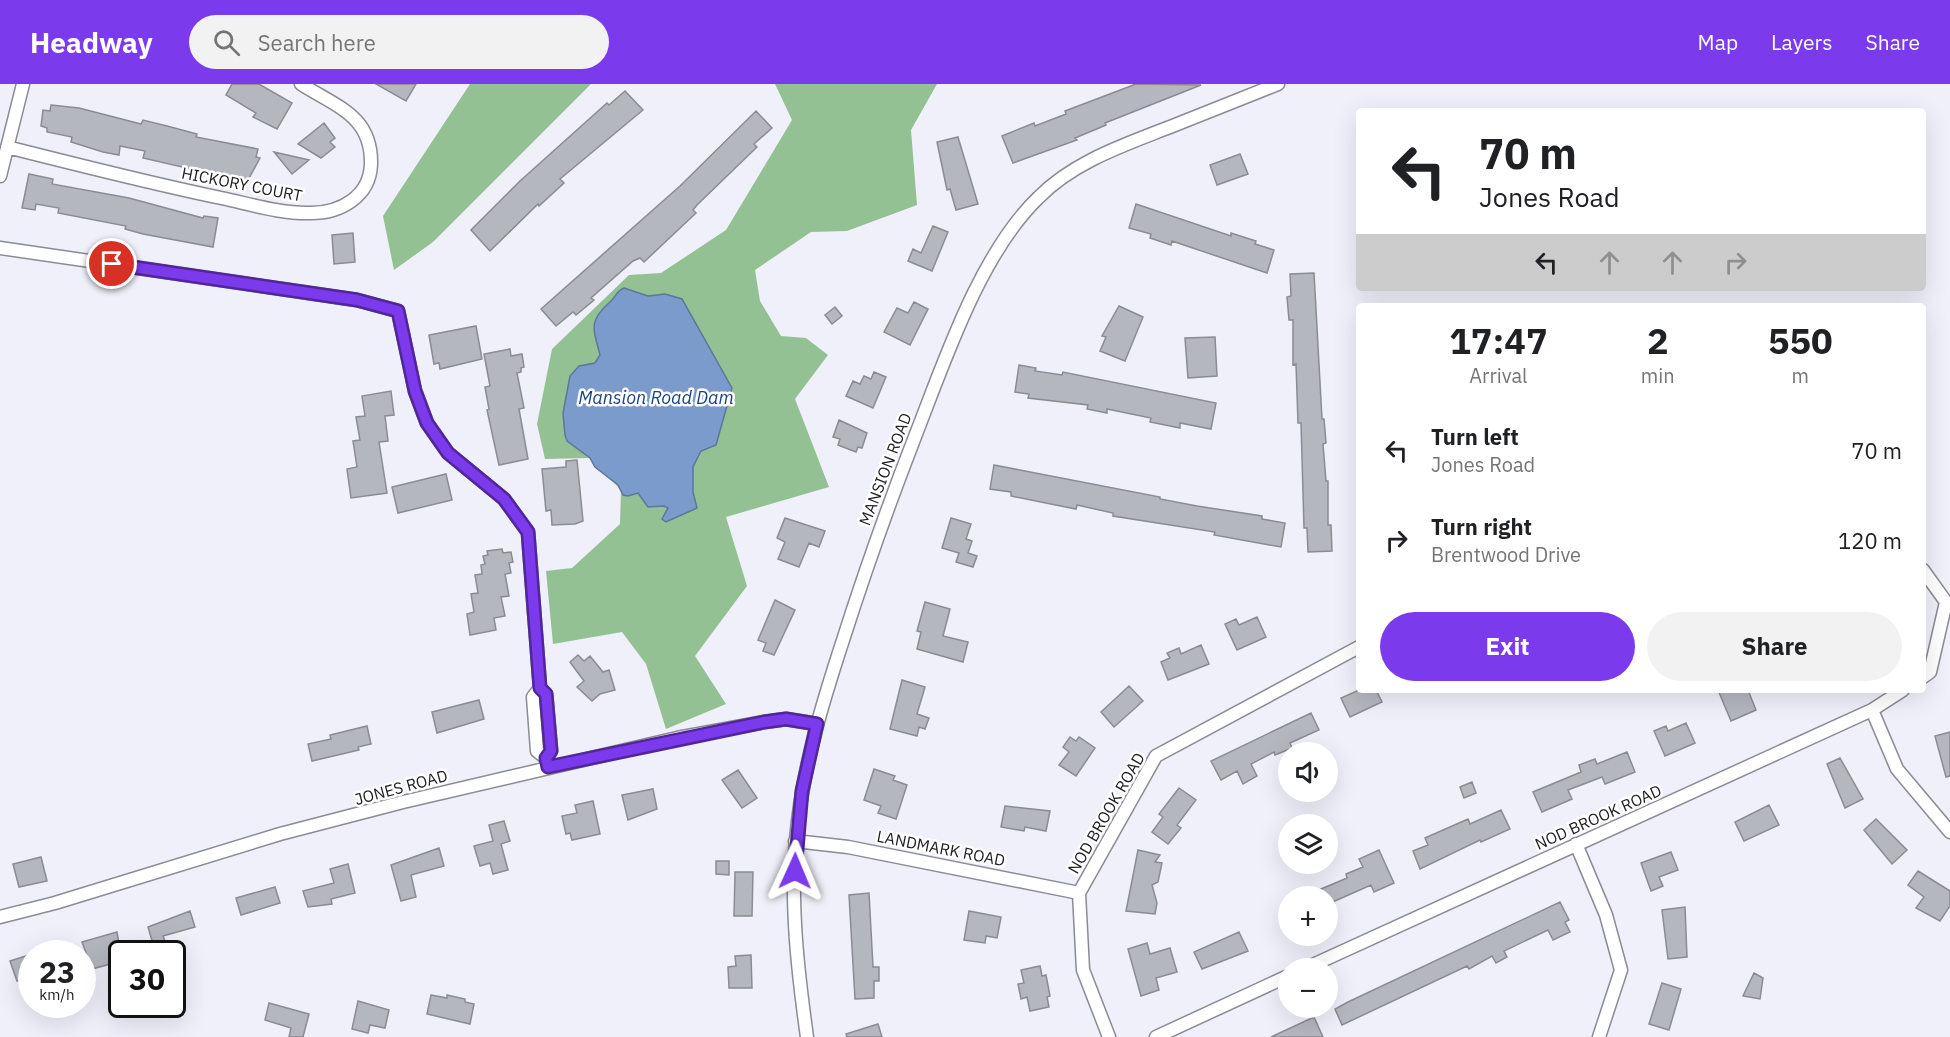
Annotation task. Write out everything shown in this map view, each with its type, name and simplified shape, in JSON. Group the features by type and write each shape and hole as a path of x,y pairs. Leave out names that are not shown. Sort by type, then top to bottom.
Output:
{"street":[{"path":"0,176 23,84"},
{"name":"HICKORY COURT","path":"7,147 158,184 271,208 309,213 344,207 357,197 366,184 371,168 371,143 363,125 301,84"},
{"name":"MANSION ROAD","path":"807,1037 799,963 795,841 807,760 881,527 928,404 975,294 1010,229 1040,196 1083,165 1144,137 1278,84"},
{"path":"0,248 357,300 398,311 415,391 427,423 448,453 504,499 528,532 540,688 533,697 537,751 547,763"},
{"path":"1926,574 1946,602 1930,672 1926,675"},
{"name":"NOD BROOK ROAD","path":"1109,1037 1083,970 1079,893 1156,756 1356,649"},
{"name":"NOD BROOK ROAD","path":"1328,958 1872,710 1898,693"},
{"path":"1872,710 1897,770 1950,832"},
{"name":"JONES ROAD","path":"0,917 55,903 280,834 547,763 764,722 786,719 817,724"},
{"name":"LANDMARK ROAD","path":"795,841 848,847 1079,893"},
{"path":"1576,844 1606,915 1621,970 1599,1037"},
{"path":"1156,1037 1278,981"}],"green space":[{"path":"470,84 591,84 433,242 394,270 383,216"},
{"path":"775,84 937,84 911,130 917,205 847,231 811,232 755,270 760,301 781,336 806,338 828,355 795,399 829,487 726,517 747,586 695,656 726,704 666,729 646,664 622,632 553,644 546,571 572,568 620,524 621,490 590,458 545,459 537,424 552,349 629,275 661,273 726,230 792,120"}],"water":[{"name":"Mansion Road Dam","path":"624,288 648,296 665,294 682,299 732,388 716,445 701,451 693,467 693,492 697,508 666,522 662,519 668,508 648,507 638,493 623,495 618,485 595,467 590,458 567,441 565,435 563,413 570,376 579,366 595,363 600,355 594,325 599,314"}],"building":[{"path":"232,84 259,84 292,103 277,129 253,117 256,113 226,95"},
{"path":"376,84 416,84 406,101"},
{"path":"1136,84 1201,85 1105,123 1106,125 1075,138 1077,140 1013,163 1002,136 1034,123 1035,126 1066,114 1065,111"},
{"path":"625,91 643,110 560,179 564,183 539,206 538,204 490,251 471,230 520,181 607,103 609,105"},
{"path":"51,105 79,108 141,124 143,120 197,134 196,137 258,149 256,157 260,158 247,182 143,158 145,151 120,146 119,155 103,152 71,142 72,137 47,132 47,128 41,126 43,110 50,111"},
{"path":"756,111 772,128 754,144 757,147 697,205 693,210 696,213 644,262 640,258 633,261 591,298 594,300 576,315 573,312 556,326 541,309 680,186"},
{"path":"324,123 335,138 330,142 335,147 321,158 298,144"},
{"path":"958,137 978,204 956,210 950,189 947,190 937,142"},
{"path":"274,152 309,160 292,174"},
{"path":"1240,154 1248,174 1217,185 1210,165"},
{"path":"29,174 53,179 52,184 129,198 203,218 204,216 218,218 213,247 143,234 125,229 126,226 58,213 59,208 36,204 35,210 22,208"},
{"path":"1136,204 1231,236 1231,233 1256,241 1255,244 1274,250 1267,273 1172,241 1171,245 1150,238 1151,234 1129,228"},
{"path":"933,226 948,232 932,271 908,261 913,249 921,253"},
{"path":"353,233 355,262 334,264 332,235"},
{"path":"1314,273 1322,419 1324,419 1326,443 1323,444 1326,481 1328,481 1328,525 1331,525 1332,551 1308,552 1307,528 1304,528 1301,423 1298,423 1296,364 1293,365 1293,320 1289,320 1287,297 1291,296 1290,274"},
{"path":"914,302 928,309 910,345 884,332 897,308 908,313"},
{"path":"1119,306 1143,317 1125,361 1100,351 1106,337 1102,336"},
{"path":"835,307 842,316 832,324 825,315"},
{"path":"476,326 482,359 440,369 439,363 434,364 429,335"},
{"path":"1215,337 1217,376 1188,378 1185,338"},
{"path":"510,349 511,356 522,354 524,367 521,368 521,372 517,373 524,408 519,409 528,459 499,465 487,410 489,409 485,387 490,386 484,354"},
{"path":"1019,365 1036,368 1035,371 1062,375 1063,372 1216,403 1211,429 1180,423 1180,428 1150,422 1151,418 1107,409 1107,413 1087,409 1088,405 1028,398 1029,394 1015,392"},
{"path":"874,372 886,377 873,408 846,396 853,381 860,384 864,376 871,379"},
{"path":"391,391 394,415 385,416 388,441 379,442 387,493 351,498 347,469 357,467 353,441 360,440 356,417 365,416 362,396"},
{"path":"839,420 867,433 862,448 858,447 856,452 838,445 840,439 833,437"},
{"path":"577,460 583,521 575,524 552,525 551,510 546,511 542,469 566,467 566,461"},
{"path":"994,465 1160,497 1160,499 1262,516 1262,519 1285,523 1281,547 1214,535 1215,532 1113,516 1113,513 1077,505 1076,509 1011,496 1011,492 990,489"},
{"path":"446,474 452,500 398,513 392,487"},
{"path":"785,518 825,531 819,547 809,543 799,567 778,559 785,542 777,538"},
{"path":"951,518 971,524 966,539 972,541 968,553 977,556 973,567 956,562 959,553 942,548"},
{"path":"502,549 503,553 511,552 513,562 509,563 511,573 505,574 509,596 501,597 505,616 494,618 496,630 470,635 467,614 474,612 471,594 478,593 475,575 482,574 481,565 485,564 483,556 488,555 487,551"},
{"path":"775,600 795,610 774,655 763,651 766,643 758,640"},
{"path":"925,602 950,609 943,636 968,642 963,662 917,649 921,632 917,631"},
{"path":"1257,617 1266,637 1237,650 1225,624 1236,619 1239,625"},
{"path":"1201,645 1209,664 1168,680 1161,662 1170,658 1167,653 1179,648 1181,654"},
{"path":"578,655 584,661 590,656 603,672 609,670 615,690 600,694 592,701 577,687 584,681 570,662"},
{"path":"902,680 925,687 917,714 929,718 925,729 919,727 917,736 890,729"},
{"path":"1129,686 1143,701 1114,727 1101,712"},
{"path":"1356,691 1378,693 1382,702 1350,717 1341,698"},
{"path":"1719,693 1749,693 1756,710 1731,721"},
{"path":"479,700 484,719 437,733 432,712"},
{"path":"1311,713 1319,730 1292,742 1278,742 1278,754 1275,755 1274,752 1251,764 1257,776 1243,784 1237,771 1221,780 1211,761"},
{"path":"1686,723 1695,743 1665,756 1654,731 1666,726 1668,731"},
{"path":"367,726 371,744 358,747 359,750 312,761 308,744 331,739 330,735"},
{"path":"1950,732 1950,776 1946,777 1935,736"},
{"path":"1070,737 1076,741 1079,737 1095,748 1076,776 1059,765 1069,752 1063,747"},
{"path":"1627,752 1635,772 1605,784 1602,777 1568,790 1572,799 1542,812 1533,792 1581,772 1579,765 1595,759 1597,764"},
{"path":"1840,758 1863,799 1845,808 1827,764"},
{"path":"874,769 895,776 893,780 907,785 896,819 878,813 881,806 864,800"},
{"path":"738,770 757,798 742,808 722,780"},
{"path":"1472,782 1476,793 1464,798 1460,787"},
{"path":"1179,788 1196,800 1177,825 1181,828 1168,844 1152,832 1163,817 1159,814"},
{"path":"653,789 657,809 628,820 622,795"},
{"path":"593,801 600,834 572,840 570,833 566,834 562,816 577,813 575,805"},
{"path":"1769,805 1779,825 1744,841 1735,822"},
{"path":"1005,806 1050,811 1046,831 1025,827 1024,831 1001,827"},
{"path":"1501,810 1510,829 1481,842 1480,840 1420,869 1413,851 1428,845 1425,838 1468,819 1470,824"},
{"path":"1876,819 1907,850 1892,864 1864,830"},
{"path":"504,821 510,841 501,844 508,870 493,874 490,863 480,866 474,846 493,841 489,825"},
{"path":"439,848 444,866 411,875 416,897 401,901 391,865"},
{"path":"1138,850 1160,855 1155,862 1162,863 1158,882 1152,885 1157,903 1155,914 1126,911"},
{"path":"1379,850 1394,883 1374,892 1371,885 1338,900 1338,886 1328,886 1347,878 1346,874 1363,867 1359,859"},
{"path":"1671,852 1678,870 1659,877 1663,886 1651,891 1641,863"},
{"path":"41,857 47,881 19,887 13,864"},
{"path":"716,861 729,861 729,875 716,874"},
{"path":"348,864 355,893 331,899 332,904 308,907 303,891 334,883 330,869"},
{"path":"1918,871 1950,891 1950,906 1940,921 1916,908 1924,897 1908,885"},
{"path":"735,872 753,872 752,916 734,916"},
{"path":"275,887 280,903 241,915 236,898"},
{"path":"869,893 873,967 879,967 879,981 874,981 874,998 855,999 849,895"},
{"path":"1560,902 1569,920 1565,922 1570,932 1553,940 1548,930 1504,951 1507,957 1496,963 1492,956 1469,969 1467,966 1342,1025 1338,1016 1338,1007"},
{"path":"1685,907 1687,957 1668,959 1662,910"},
{"path":"190,911 195,927 163,936 165,940 152,940 148,927"},
{"path":"969,911 1001,917 997,938 986,936 985,943 964,940"},
{"path":"117,932 118,940 108,940 108,965 96,968 96,940 89,940"},
{"path":"1239,932 1248,951 1202,969 1194,952"},
{"path":"1147,943 1150,954 1170,948 1177,972 1156,978 1159,990 1141,996 1128,949"},
{"path":"751,955 752,988 729,988 728,967 736,966 735,956"},
{"path":"18,958 18,981 17,981 10,961"},
{"path":"1040,966 1042,976 1046,975 1050,996 1047,997 1049,1007 1030,1011 1027,997 1021,999 1018,984 1024,983 1021,970"},
{"path":"1754,973 1763,978 1760,999 1743,996"},
{"path":"1662,983 1681,989 1669,1030 1649,1024"},
{"path":"431,995 447,998 447,995 465,999 465,1002 474,1004 470,1024 427,1014"},
{"path":"358,1001 389,1010 385,1028 370,1025 368,1033 352,1029"},
{"path":"269,1003 309,1014 303,1037 289,1037 291,1028 265,1020"},
{"path":"1314,1018 1323,1037 1271,1037"},
{"path":"878,1024 882,1037 847,1037 846,1034"}],"route":[{"path":"112,264 357,300 398,311 415,391 427,423 448,453 504,499 528,532 540,688 546,694 551,751 546,758 548,767 735,726 786,719 817,724 807,760 802,791 795,841 795,871"}]}
